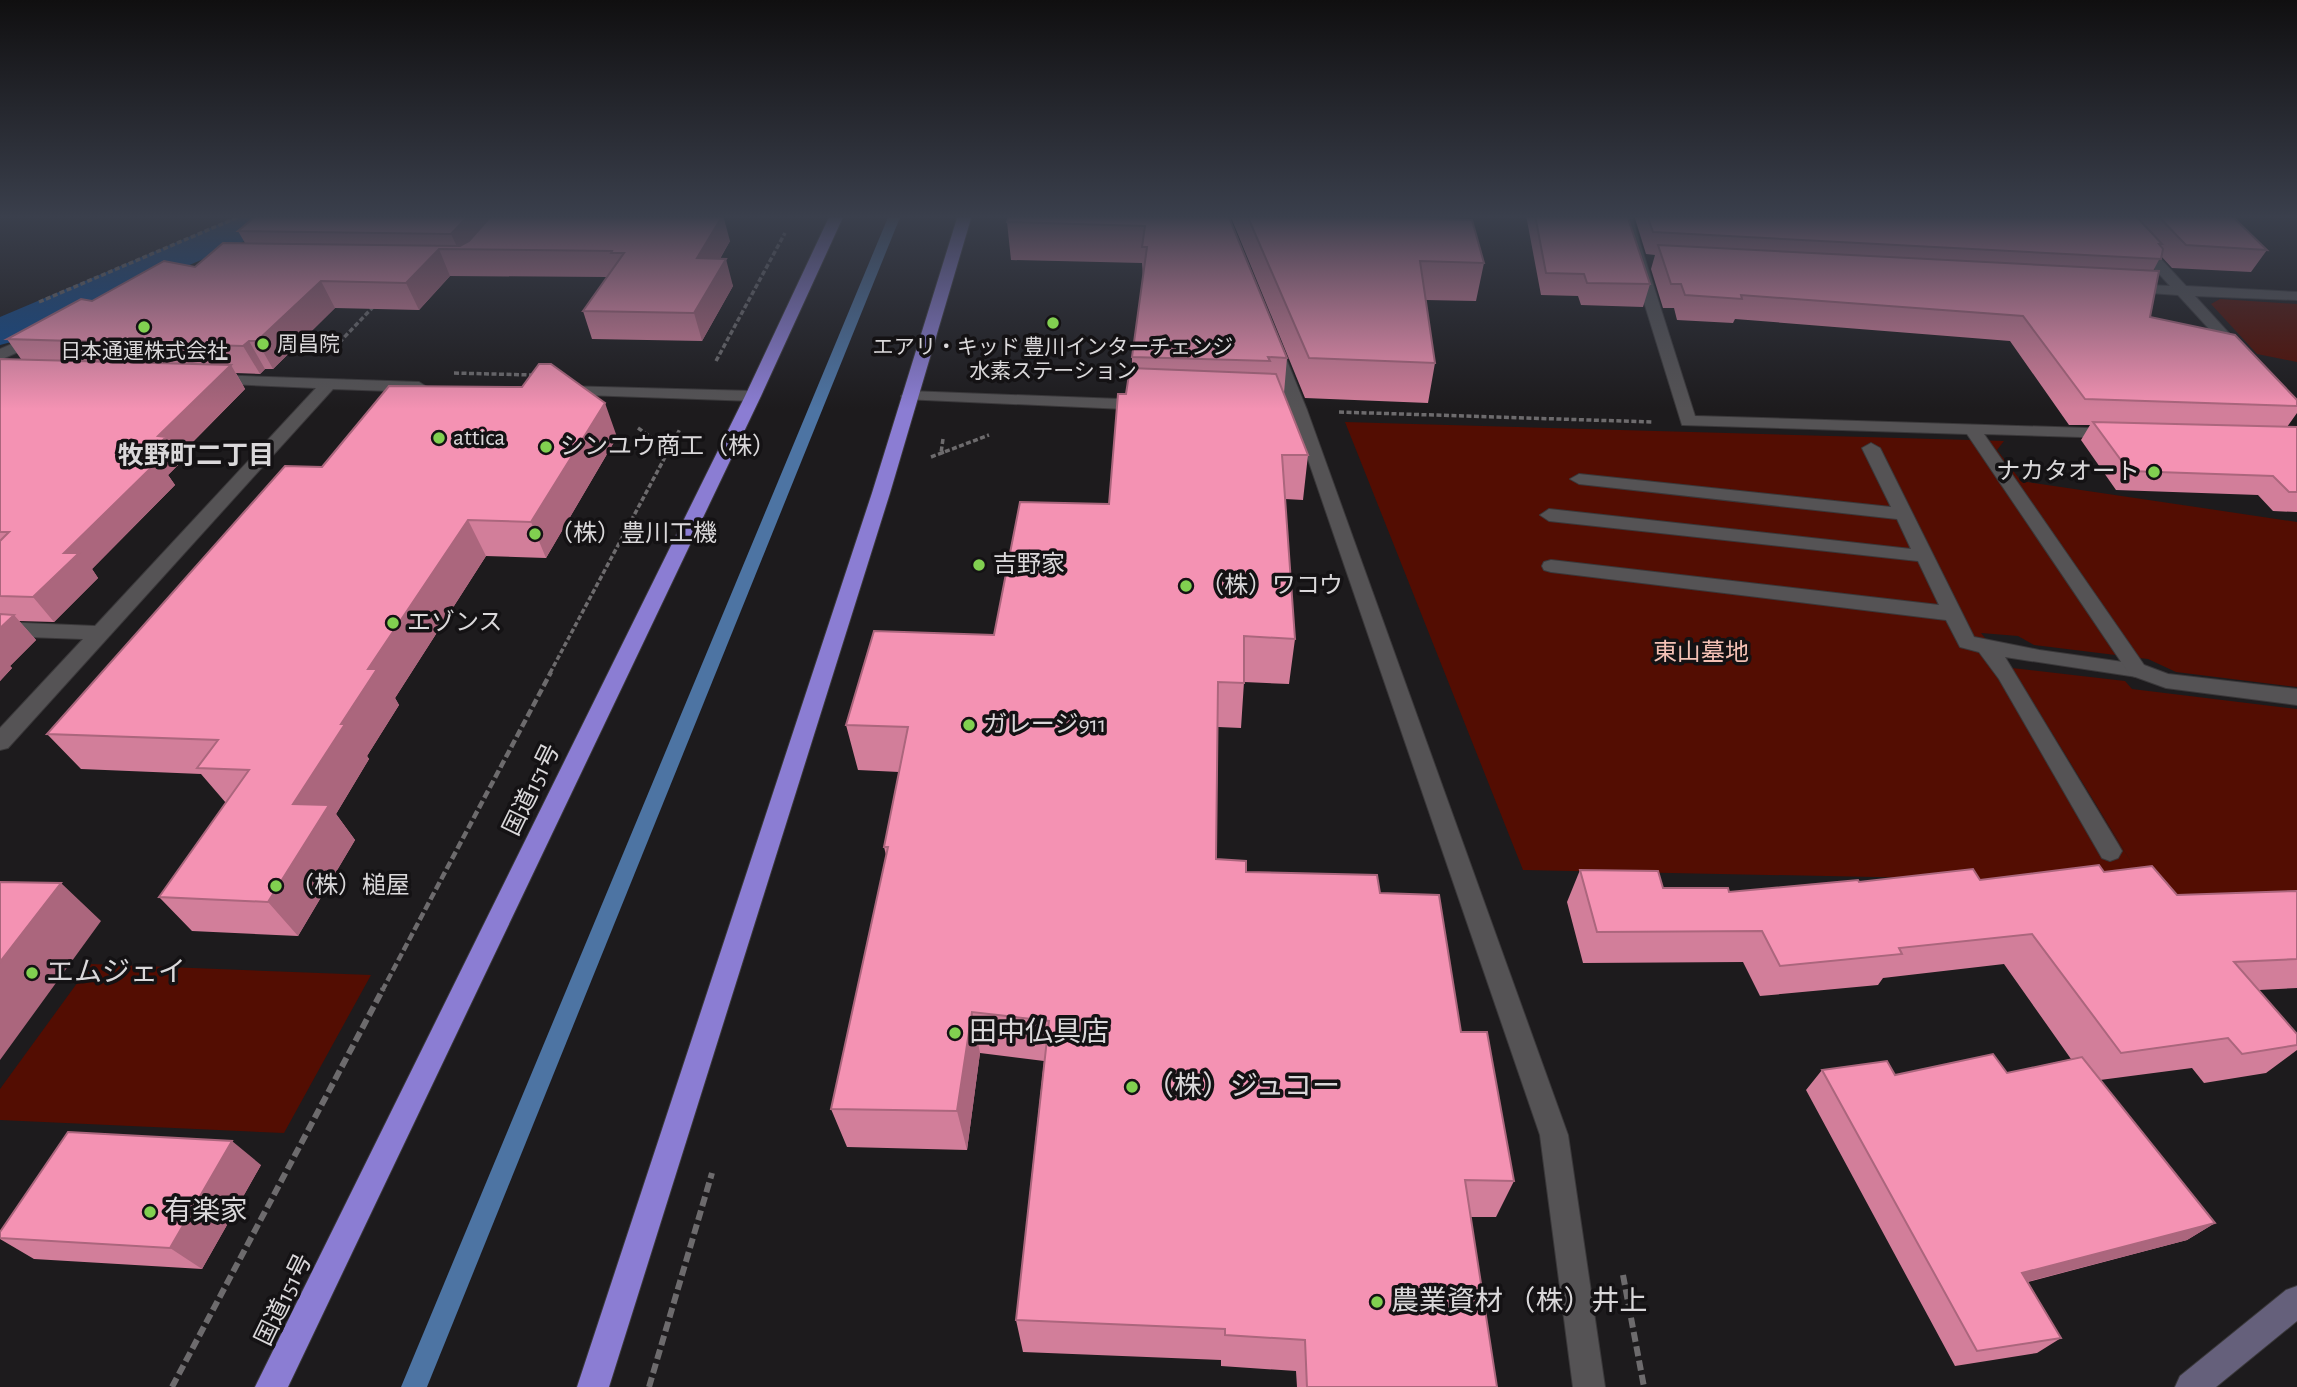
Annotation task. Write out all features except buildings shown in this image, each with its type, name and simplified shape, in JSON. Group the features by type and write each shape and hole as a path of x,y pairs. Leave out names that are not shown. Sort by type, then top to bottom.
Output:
{"highway":[{"name":"国道151号","path":"271,1387 808,280"},
{"path":"593,1387 864,546 945,280"}],"street":[{"path":"1651,280 1688,421 2124,433"},
{"path":"2171,280 2250,366"},
{"path":"2112,287 2297,296"},
{"path":"1266,329 1292,410 1554,1135 1589,1387"},
{"path":"0,355 51,332"},
{"path":"191,380 435,387"},
{"path":"541,383 691,395 753,396"},
{"path":"0,742 329,384"},
{"path":"909,396 1165,406"},
{"path":"1971,428 2137,670"},
{"path":"1871,448 1967,642 2039,657 2137,670 2166,681 2297,698"},
{"path":"1579,479 1904,514"},
{"path":"1549,515 1924,556"},
{"path":"1551,566 1955,614"},
{"path":"0,629 100,633"},
{"path":"1986,646 2007,674 2110,851"},
{"path":"2208,1382 2297,1301"}],"path":[{"path":"38,302 90,280"},
{"path":"172,1387 687,416 683,409 701,375 712,368 759,280"},
{"path":"300,383 379,301"},
{"path":"446,373 541,383"},
{"path":"1330,411 1665,423 1688,421"},
{"path":"921,461 991,434"},
{"path":"942,453 943,439"}],"green space":[{"path":"2220,299 2297,304 2297,362 2257,354 2211,304"},
{"name":"東山墓地","path":"1345,422 2004,441 1997,450 2021,481 2297,522 2297,687 2176,672 2148,659 2034,645 2018,636 1981,633 2010,669 2135,868 2012,668 2125,681 2132,689 2297,709 2297,913 2152,921 2121,882 1523,870"},
{"path":"91,964 371,975 284,1133 0,1120 0,1089"}],"waterway":[{"path":"0,332 122,280"},
{"path":"414,1387 868,280"}],"place":[{"name":"エアリ・キッド 豊川インターチェンジ 水素ステーション","path":"1053,323"},
{"name":"日本通運株式会社","path":"144,327"},
{"name":"周昌院","path":"263,344"},
{"name":"attica","path":"439,438"},
{"name":"シンユウ商工（株）","path":"546,447"},
{"name":"ナカタオート","path":"2154,472"},
{"name":"（株）豊川工機","path":"535,534"},
{"name":"吉野家","path":"979,565"},
{"name":"（株）ワコウ","path":"1186,586"},
{"name":"エゾンス","path":"393,623"},
{"name":"ガレージ911","path":"969,725"},
{"name":"（株）槌屋","path":"276,886"},
{"name":"エムジェイ","path":"32,973"},
{"name":"田中仏具店","path":"955,1033"},
{"name":"（株）ジュコー","path":"1132,1087"},
{"name":"有楽家","path":"150,1212"},
{"name":"農業資材 （株）井上","path":"1377,1302"}],"district":[{"name":"牧野町二丁目","path":"196,456"}]}
